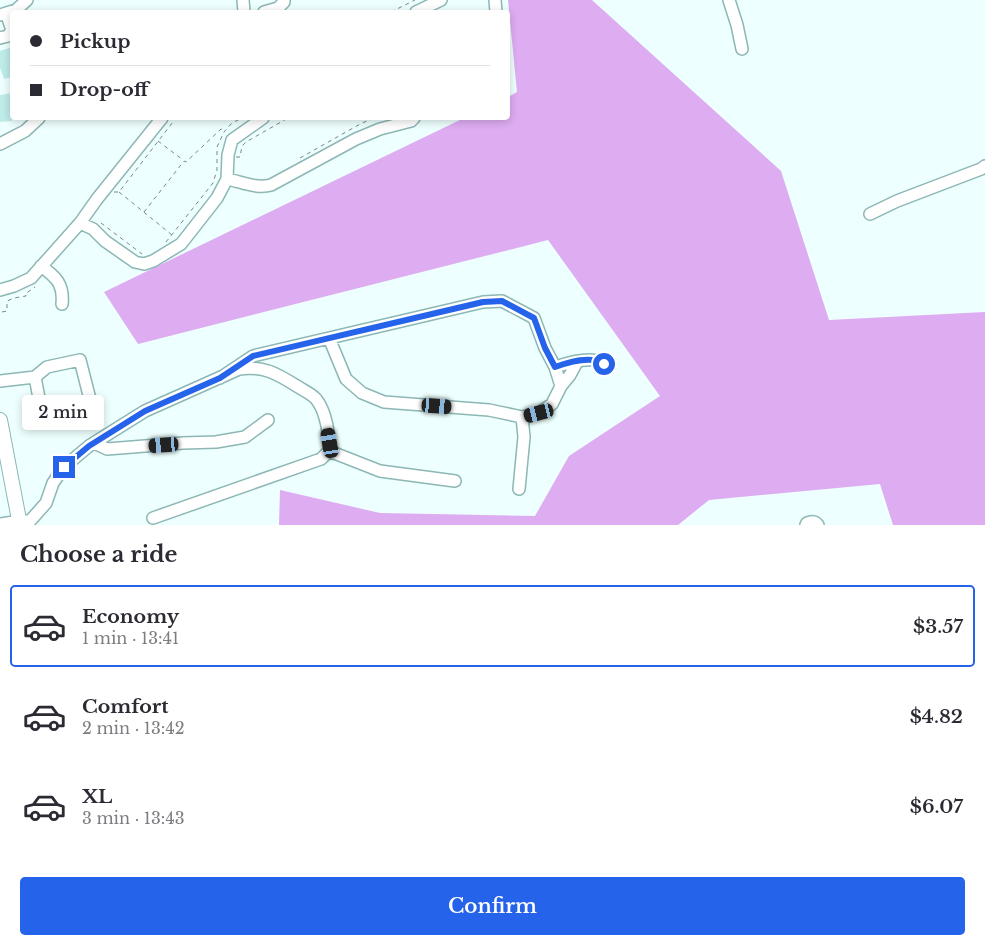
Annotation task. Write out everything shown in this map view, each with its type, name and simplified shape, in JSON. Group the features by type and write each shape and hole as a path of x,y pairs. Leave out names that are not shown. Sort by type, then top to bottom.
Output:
{"main road":[{"path":"0,420 4,458 20,523"}],"street":[{"path":"16,10 27,0"},
{"path":"420,10 441,0"},
{"path":"729,0 742,49"},
{"path":"271,10 289,1"},
{"path":"3,14 10,27"},
{"path":"0,144 24,131 37,120"},
{"path":"0,290 31,278 80,223 160,120"},
{"path":"80,223 93,229 104,240 135,262 144,264 154,261 180,244 218,198 227,179 228,155 232,140 258,120"},
{"path":"227,179 258,187 271,185 356,139 380,129 411,120"},
{"path":"870,214 897,201 985,166"},
{"path":"41,266 55,277 61,287 63,294 62,304"},
{"path":"220,378 253,356 483,302 502,301 534,318 561,386"},
{"path":"329,338 346,379 362,393 384,402 489,410 522,417 539,413 552,404 577,362"},
{"path":"0,380 36,377 47,367 80,360 92,407 43,419 36,377"},
{"path":"555,367 593,360 599,360 606,367"},
{"path":"0,524 30,522 46,503 53,484 64,467 94,443 145,411 239,370 249,368 275,372 316,398 324,415 330,443 329,451 321,459 153,518"},
{"path":"519,489 524,437 522,417"},
{"path":"94,443 107,450 216,442 245,437 268,420"},
{"path":"329,451 380,471 455,481"},
{"path":"806,525 811,521 816,522 818,525"}],"path":[{"path":"395,10 415,0"},
{"path":"119,192 174,120"},
{"path":"166,242 213,183 217,170 217,148 232,123 238,120"},
{"path":"234,158 240,157 242,146 246,142 284,120"},
{"path":"295,160 368,120"},
{"path":"144,212 184,161 186,162 221,129 227,130"},
{"path":"158,140 184,161"},
{"path":"112,192 119,192 172,235"},
{"path":"100,222 147,258"},
{"path":"2,312 7,311 7,301 26,296 25,294 40,283"}],"shaded area":[{"path":"508,0 592,0 781,171 829,320 985,312 985,525 893,525 880,484 709,500 678,525 279,525 280,490 380,513 535,516 569,456 660,396 548,240 138,344 104,292 460,120 510,120 510,96 517,92"}],"building":[{"path":"10,48 10,78 4,79 0,68 0,51"},
{"path":"10,93 10,120 12,121 0,122 0,95"}],"route":[{"path":"64,467 89,446 145,411 220,378 253,356 483,302 502,301 534,318 545,348 555,367 584,360 599,360 604,364"}]}
